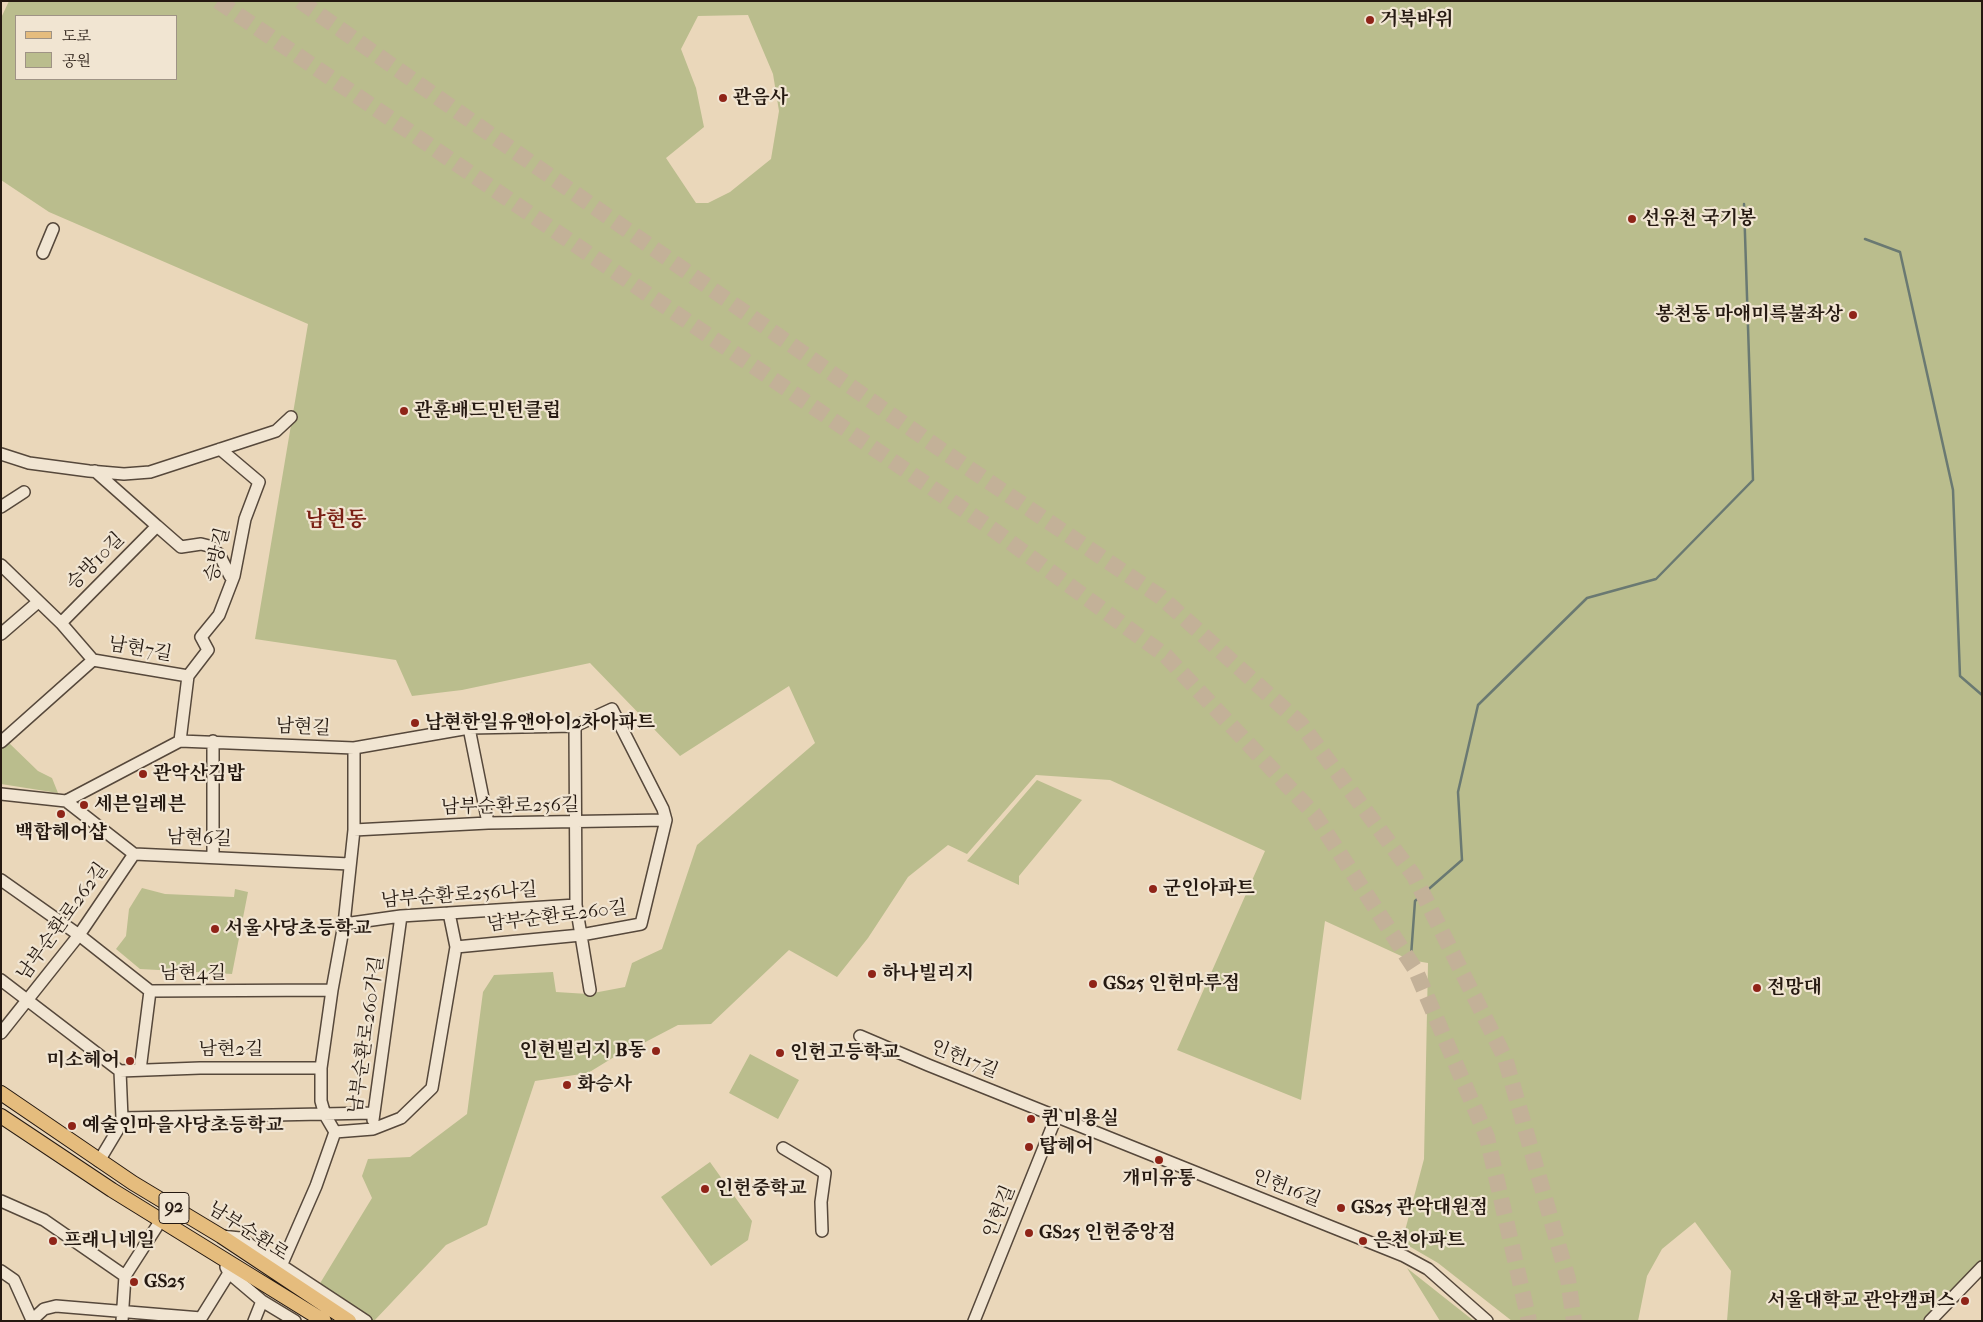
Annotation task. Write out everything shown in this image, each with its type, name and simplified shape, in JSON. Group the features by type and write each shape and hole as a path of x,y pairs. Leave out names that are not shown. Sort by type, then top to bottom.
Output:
{"main road":[{"name":"남부순환로","path":"1,1093 133,1183 221,1236 348,1321"},
{"name":"남부순환로","path":"1,1116 120,1195 324,1321"},
{"path":"76,1167 92,1169 97,1159"},
{"path":"120,1195 116,1188 117,1185 133,1183"}],"street":[{"path":"43,253 53,229"},
{"path":"1,454 29,463 95,472 124,474 150,472 276,431 291,417"},
{"name":"승방길","path":"188,676 208,650 201,637 219,615 231,584 245,519 259,482 220,449"},
{"path":"95,472 181,547 205,544 212,548 221,557 230,576"},
{"path":"1,507 24,492"},
{"name":"승방10길","path":"61,623 157,526"},
{"name":"남현7길","path":"1,565 61,623 93,660 188,676 180,741"},
{"path":"1,634 38,602"},
{"path":"1,742 93,660"},
{"name":"남현길","path":"66,801 180,741 354,748 469,728 575,726 612,709 663,809 666,820"},
{"path":"575,726 574,822 576,905 590,990"},
{"path":"469,728 488,823"},
{"path":"213,741 213,857"},
{"path":"335,1132 325,1116 321,1102 321,1068 344,924 354,830 354,748"},
{"path":"1,794 66,801 134,854"},
{"name":"남부순환로256길","path":"354,830 488,823 666,820"},
{"name":"남부순환로260길","path":"456,947 581,935 641,924 666,820"},
{"name":"남현6길","path":"134,854 350,864"},
{"name":"남부순환로262길","path":"1,1033 79,935 134,854"},
{"name":"남현4길","path":"1,880 79,935 150,991 332,990"},
{"name":"남부순환로256나길","path":"344,924 401,916 576,905"},
{"path":"335,1132 373,1129 401,1118 432,1088 456,947 449,913"},
{"name":"남부순환로260가길","path":"373,1129 373,1113 401,916"},
{"path":"1,980 120,1072 122,1118 117,1131 97,1159"},
{"path":"140,1070 150,991"},
{"name":"인헌17길","path":"860,1036 928,1065 1057,1115"},
{"name":"남현2길","path":"120,1072 140,1070 321,1068"},
{"path":"122,1118 325,1116 373,1113"},
{"name":"인헌길","path":"974,1321 1057,1115"},
{"name":"인헌16길","path":"1057,1115 1404,1256 1428,1269 1488,1321"},
{"path":"281,1266 316,1186 335,1132"},
{"path":"784,1148 825,1173 822,1230"},
{"path":"1,1201 44,1220 125,1276"},
{"path":"122,1316 125,1276 161,1220"},
{"path":"221,1236 240,1238 366,1321"},
{"path":"218,1254 229,1273 262,1301 295,1321"},
{"path":"1930,1321 1982,1267"},
{"path":"1,1271 14,1280 31,1320 44,1309 56,1306 122,1316 201,1318 229,1273"},
{"path":"254,1321 262,1301"}],"green space":[{"path":"9,1 1982,1 1982,1270 1932,1321 1727,1321 1731,1271 1695,1222 1662,1249 1647,1276 1638,1321 1512,1321 1438,1263 1402,1242 1424,1159 1428,963 1410,960 1325,921 1301,1100 1177,1050 1265,851 1110,780 1036,775 967,854 948,845 908,877 868,938 837,977 789,950 711,1024 678,1025 619,1054 588,1073 535,1081 487,1225 446,1245 374,1321 344,1321 319,1285 372,1198 362,1176 368,1159 410,1157 467,1114 483,992 494,975 553,972 556,992 588,994 625,987 632,963 662,949 697,845 815,743 789,686 680,756 590,663 462,690 412,696 396,660 255,639 308,324 49,212 1,180 1,18","holes":["748,15 773,74 779,111 771,159 730,192 708,203 696,203 666,158 704,127 696,88 681,49 698,16"]},
{"path":"8,742 38,771 52,778 58,793 1,784 1,747"},
{"path":"1037,780 1082,800 1019,876 1019,885 967,861"},
{"path":"142,888 165,894 234,897 235,889 248,892 232,974 140,969 116,949 126,936 129,909"},
{"path":"750,1054 799,1080 778,1119 729,1093"},
{"path":"710,1162 752,1221 748,1240 711,1266 661,1197"},
{"path":"1407,1268 1474,1321 1440,1321"}],"waterway":[{"path":"1411,956 1415,901 1462,860 1458,792 1478,705 1587,598 1656,579 1753,480 1744,204"},
{"path":"1865,239 1900,252 1953,490 1960,676 1982,695"}],"tunnel":[{"path":"218,1 995,531 1166,656 1314,814 1415,969 1487,1137 1529,1321"},
{"path":"300,1 943,451 1161,597 1301,724 1414,876 1505,1058 1568,1279 1574,1321"}],"place":[{"name":"거북바위","path":"1370,20"},
{"name":"관음사","path":"723,98"},
{"name":"선유천 국기봉","path":"1632,219"},
{"name":"봉천동 마애미륵불좌상","path":"1853,315"},
{"name":"관훈배드민턴클럽","path":"404,411"},
{"name":"남현한일유앤아이2차아파트","path":"415,723"},
{"name":"관악산김밥","path":"143,774"},
{"name":"세븐일레븐","path":"84,805"},
{"name":"백합헤어샵","path":"61,814"},
{"name":"군인아파트","path":"1153,889"},
{"name":"서울사당초등학교","path":"215,929"},
{"name":"하나빌리지","path":"872,974"},
{"name":"GS25 인헌마루점","path":"1093,984"},
{"name":"전망대","path":"1757,988"},
{"name":"인헌빌리지 B동","path":"656,1051"},
{"name":"인헌고등학교","path":"780,1053"},
{"name":"미소헤어","path":"130,1061"},
{"name":"화승사","path":"567,1085"},
{"name":"퀸 미용실","path":"1031,1119"},
{"name":"예술인마을사당초등학교","path":"72,1126"},
{"name":"탑헤어","path":"1029,1147"},
{"name":"개미유통","path":"1159,1160"},
{"name":"인헌중학교","path":"705,1189"},
{"name":"GS25 관악대원점","path":"1341,1208"},
{"name":"GS25 인헌중앙점","path":"1029,1233"},
{"name":"프래니네일","path":"53,1241"},
{"name":"은천아파트","path":"1363,1241"},
{"name":"GS25","path":"134,1282"},
{"name":"서울대학교 관악캠퍼스","path":"1965,1301"}],"district":[{"name":"남현동","path":"336,521"}]}
